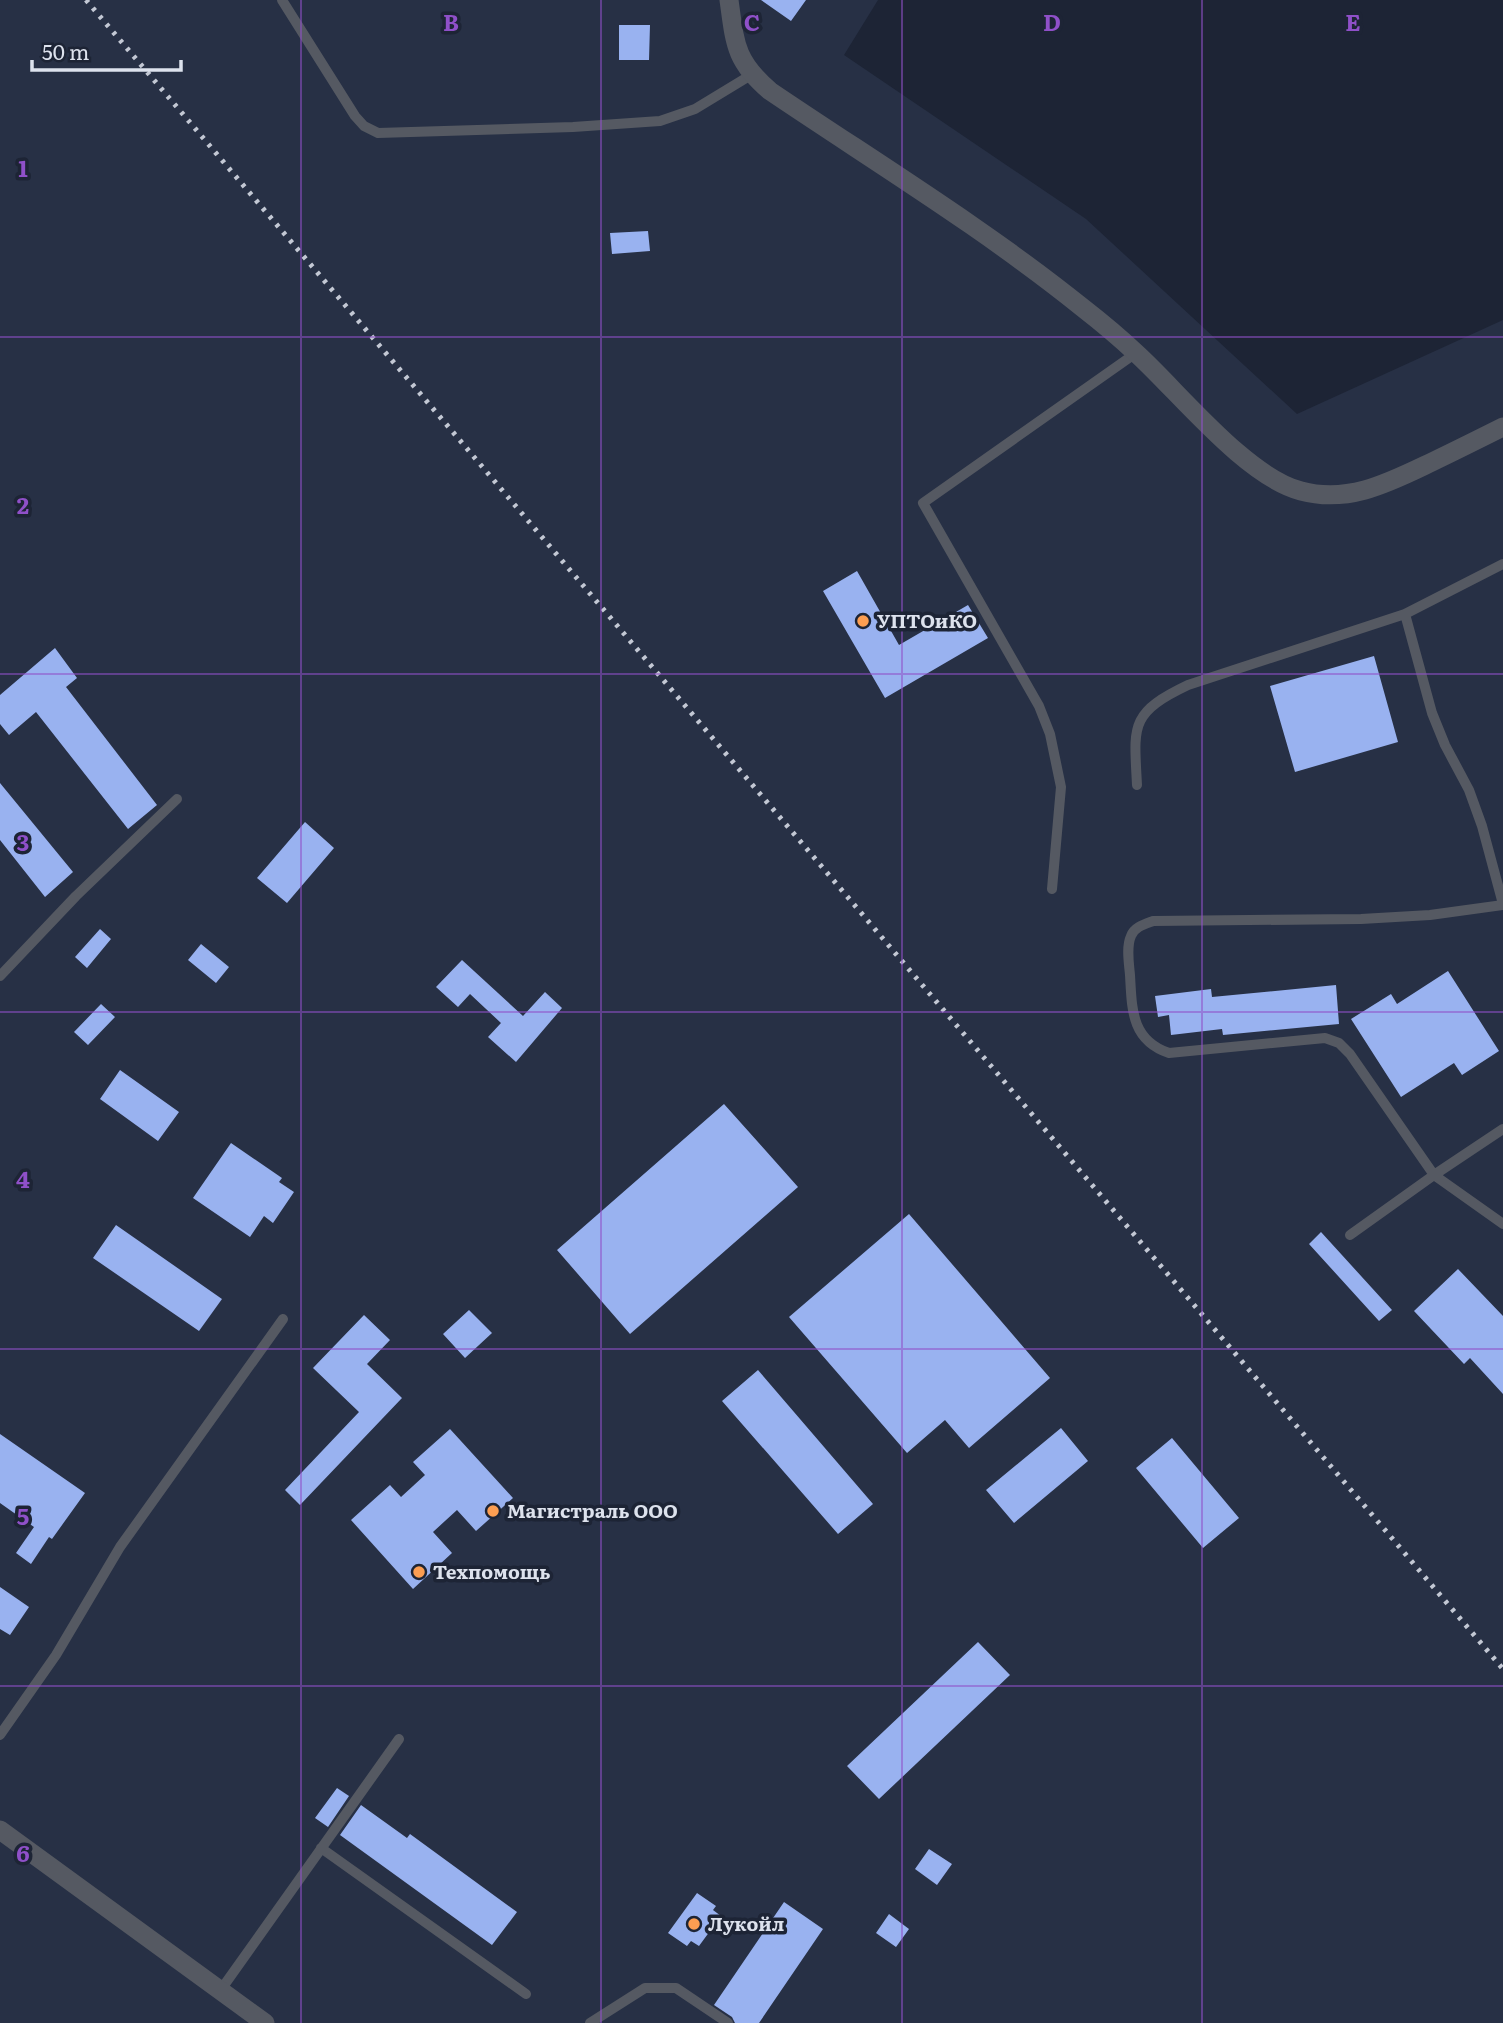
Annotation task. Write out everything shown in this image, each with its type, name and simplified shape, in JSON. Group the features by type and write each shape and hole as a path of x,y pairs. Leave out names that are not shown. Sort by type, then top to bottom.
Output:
{"street":[{"path":"730,0 739,57 751,75 770,91 1027,264 1136,353 1196,414 1253,465 1299,491 1327,495 1352,494 1382,486 1503,427"},
{"path":"0,1830 265,2023"}],"lane":[{"path":"282,0 355,116 364,126 378,133 573,127 660,121 695,109 751,75"},
{"path":"1052,888 1060,787 1050,734 1040,706 923,503 1136,353"},
{"path":"1138,785 1135,735 1144,714 1161,698 1188,685 1405,614 1503,564"},
{"path":"1405,614 1432,713 1445,745 1469,790 1482,826 1503,904 1430,915 1360,919 1153,921 1140,925 1131,935 1129,957 1133,1013 1140,1033 1154,1048 1169,1053 1325,1038 1339,1043 1350,1054 1434,1175 1503,1224"},
{"path":"0,976 76,896 177,799"},
{"path":"1350,1236 1503,1129"},
{"path":"0,1735 56,1655 120,1547 283,1319"},
{"path":"220,1990 399,1739"},
{"path":"321,1848 526,1994"},
{"path":"590,2023 645,1988 676,1988 728,2023"}],"shaded area":[{"path":"0,0 878,0 844,55 1086,219 1297,414 1503,320 1503,2023 0,2023"}],"building":[{"path":"761,0 806,0 791,21"},
{"path":"619,25 650,25 649,60 619,60"},
{"path":"648,231 650,251 612,254 610,233"},
{"name":"УПТОиКО","path":"857,571 899,645 968,605 988,638 885,698 823,591"},
{"path":"55,648 77,678 66,687 157,805 128,829 36,712 9,735 0,724 0,695"},
{"path":"1374,656 1398,742 1295,772 1270,686"},
{"path":"0,783 73,872 45,897 0,840"},
{"path":"305,822 334,848 287,903 257,878"},
{"path":"100,929 111,939 87,968 75,957"},
{"path":"201,944 229,967 216,983 188,960"},
{"path":"462,960 523,1016 545,992 562,1008 516,1062 488,1037 501,1023 470,994 458,1007 436,987"},
{"path":"1448,971 1499,1051 1462,1075 1454,1063 1401,1097 1351,1019 1391,994 1397,1004"},
{"path":"1336,985 1339,1024 1223,1035 1222,1029 1171,1035 1169,1015 1158,1017 1155,996 1211,989 1212,997"},
{"path":"101,1004 115,1017 88,1045 74,1032"},
{"path":"120,1070 179,1112 158,1141 100,1099"},
{"path":"724,1104 798,1187 630,1334 557,1250"},
{"path":"231,1143 282,1178 279,1182 294,1192 273,1223 264,1216 250,1237 193,1198"},
{"path":"909,1214 1050,1378 969,1448 945,1420 907,1453 789,1317"},
{"path":"116,1225 222,1299 199,1331 93,1258"},
{"path":"1321,1232 1392,1310 1379,1321 1309,1244"},
{"path":"1458,1269 1503,1316 1503,1394 1470,1358 1464,1364 1414,1311"},
{"path":"469,1310 492,1333 465,1358 443,1334"},
{"path":"364,1315 390,1340 367,1364 402,1398 300,1505 285,1490 359,1412 313,1368"},
{"path":"758,1370 873,1504 838,1534 722,1401"},
{"path":"1061,1428 1088,1461 1014,1523 986,1490"},
{"path":"450,1429 513,1498 476,1531 457,1510 433,1532 452,1553 413,1589 351,1520 390,1485 401,1497 425,1475 413,1462"},
{"path":"0,1434 85,1493 31,1564 16,1553 34,1527 0,1503"},
{"path":"1172,1438 1239,1518 1203,1548 1136,1468"},
{"path":"0,1587 29,1607 10,1635 0,1629"},
{"path":"978,1642 1010,1675 879,1799 847,1766"},
{"path":"337,1788 349,1796 328,1827 315,1818"},
{"path":"361,1805 407,1838 410,1834 517,1912 492,1945 340,1835"},
{"path":"929,1849 952,1864 937,1885 915,1869"},
{"name":"Лукойл","path":"697,1893 716,1906 713,1910 721,1916 699,1946 691,1941 687,1946 668,1933"},
{"path":"784,1902 823,1929 759,2023 735,2023 732,2017 714,2005"},
{"path":"889,1914 909,1929 896,1947 876,1933"}],"railway":[{"path":"86,0 1503,1669"}],"place":[{"name":"УПТОиКО","path":"863,621"},
{"name":"Магистраль ООО","path":"493,1511"},
{"name":"Техпомощь","path":"419,1572"},
{"name":"Лукойл","path":"694,1924"}]}
